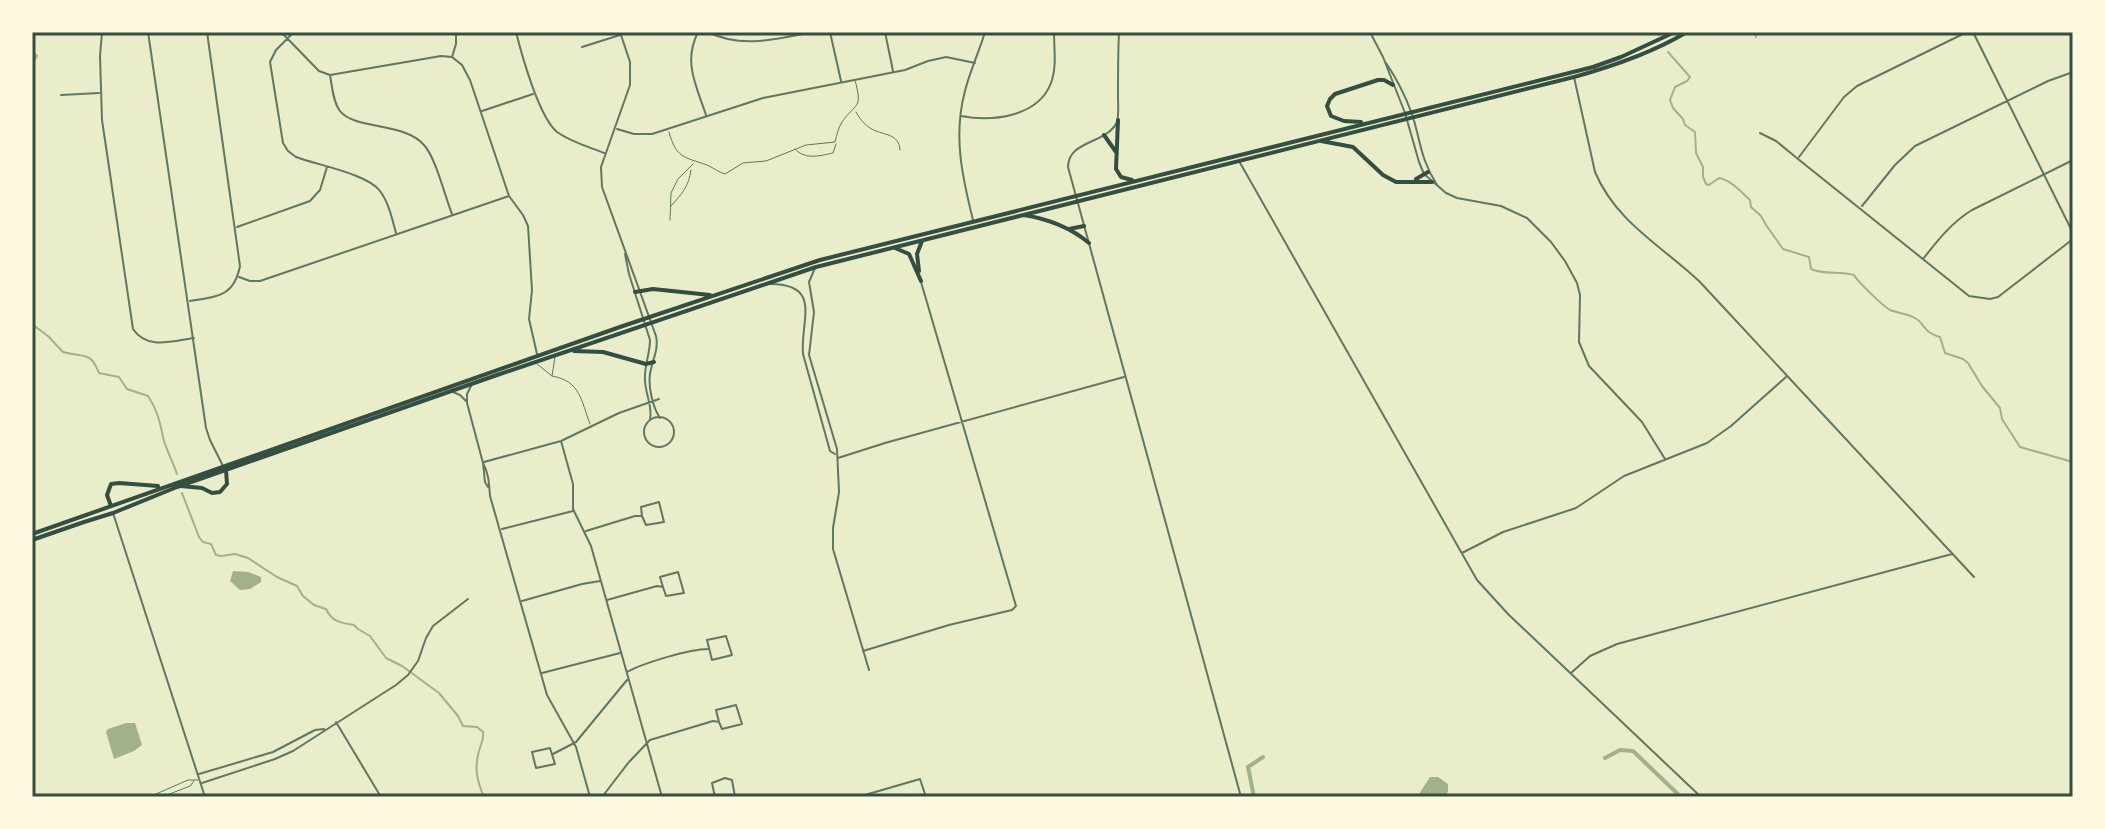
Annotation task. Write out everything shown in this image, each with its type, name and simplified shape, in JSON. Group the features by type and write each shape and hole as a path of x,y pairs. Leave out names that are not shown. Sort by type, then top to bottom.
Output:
{"highway":[{"path":"32,534 165,486 471,385 712,295 820,260 1238,160 1593,67 1675,32"},
{"path":"32,540 538,356 816,267 1022,214 1135,180 1367,122 1574,77 1611,67 1687,32"},
{"path":"1367,122 1337,120 1329,112 1327,106 1330,99 1335,94 1378,80 1393,85"},
{"path":"1118,120 1118,173 1121,177 1135,180"},
{"path":"1104,135 1116,155"},
{"path":"1317,140 1353,147 1396,182 1435,184"},
{"path":"1410,182 1426,173"},
{"path":"1022,214 1048,220 1078,233 1089,243"},
{"path":"1067,229 1084,226"},
{"path":"921,281 917,256 923,240"},
{"path":"889,248 899,248 909,254 921,281"},
{"path":"638,291 653,289 712,295"},
{"path":"568,351 603,352 646,364 654,362"},
{"path":"179,486 220,492 227,484 225,468"},
{"path":"111,506 107,495 111,484 165,486"}],"street":[{"path":"102,32 100,56 105,148 133,329 140,338 151,343 194,338"},
{"path":"148,32 206,428 225,468"},
{"path":"188,301 222,295 232,287 238,276 240,256 207,32"},
{"path":"281,32 319,71 330,75 434,56 452,57 467,72 509,196 528,226 532,290 529,319 538,356"},
{"path":"294,32 276,50 270,62 283,143 292,155 375,184 384,196 396,234"},
{"path":"452,57 456,32"},
{"path":"516,32 543,113 557,131 605,154"},
{"path":"698,32 690,54 692,72 706,116"},
{"path":"708,32 720,38 746,43 812,32"},
{"path":"830,32 841,82"},
{"path":"885,32 893,72"},
{"path":"973,221 958,146 965,90 985,32"},
{"path":"960,116 1000,117 1026,109 1040,100 1054,73 1054,32"},
{"path":"1119,32 1118,120 1104,135 1077,149 1068,160 1241,797"},
{"path":"1370,32 1402,89 1426,173 1435,184 1457,198 1501,206 1514,212 1537,227 1551,242 1577,283 1580,295 1579,342 1589,366 1642,422 1665,459"},
{"path":"1798,159 1844,97 1857,86 1967,32"},
{"path":"1973,32 2073,233"},
{"path":"582,47 620,34 630,62 628,93 601,167 602,187 657,344 650,377 653,401 660,418"},
{"path":"615,128 640,135 652,134 778,94 893,72 946,57 975,63"},
{"path":"1383,57 1408,115 1426,173"},
{"path":"1860,208 1915,146 2048,81 2073,72"},
{"path":"330,75 336,104 344,115 407,133 425,145 452,215"},
{"path":"1574,77 1595,172 1615,208 1625,220 1700,282 1974,577"},
{"path":"61,95 101,93"},
{"path":"481,111 535,94"},
{"path":"1760,133 1776,141 1969,296 1990,299 2005,293 2073,239"},
{"path":"1238,160 1461,554 1486,592 1701,797"},
{"path":"1923,260 1959,218 2073,160"},
{"path":"236,227 310,201 320,190 327,167"},
{"path":"238,276 260,281 509,196"},
{"path":"816,267 809,282 814,312 809,355 837,449 839,492 833,549 869,670"},
{"path":"863,651 1015,608 921,281"},
{"path":"763,284 793,287 804,297 803,354 830,451 836,457"},
{"path":"638,291 648,321 650,345 645,383 652,414 645,427 645,437 649,442 662,446 670,441 673,431 670,423 660,418 650,419"},
{"path":"1461,554 1503,532 1576,508 1619,479 1707,443 1787,376"},
{"path":"836,457 1125,377"},
{"path":"471,385 467,403 485,482 549,699 574,743 590,797"},
{"path":"452,391 467,403"},
{"path":"483,463 561,441 619,413 659,399"},
{"path":"561,441 573,487 574,510 585,531 662,797"},
{"path":"659,502 664,522 646,525 642,516 641,507 659,502"},
{"path":"111,506 205,797"},
{"path":"500,530 574,510"},
{"path":"585,531 642,516"},
{"path":"1571,674 1590,656 1605,648 1952,554"},
{"path":"678,572 684,593 666,596 663,587 660,577 678,572"},
{"path":"521,601 600,581"},
{"path":"606,601 653,586 663,587"},
{"path":"200,781 293,751 396,685 418,661 433,626 468,599"},
{"path":"726,636 732,655 712,660 708,649 707,640 726,636"},
{"path":"626,673 647,664 708,649"},
{"path":"541,673 620,653"},
{"path":"553,754 574,743 628,679"},
{"path":"736,705 742,724 722,729 719,722 716,710 736,705"},
{"path":"336,722 381,797"},
{"path":"602,797 653,738 719,722"},
{"path":"198,775 273,752 315,730 325,729"},
{"path":"550,748 553,754 555,764 536,768 532,752 550,748"},
{"path":"715,797 712,783 725,778 732,780 734,797"},
{"path":"858,797 920,779 926,797"}],"lane":[{"path":"794,148 806,156 833,153 840,125 858,103 855,80"},
{"path":"854,110 870,128 895,138 900,150"},
{"path":"668,129 677,152 725,174 743,163 777,158 794,148 835,142"},
{"path":"670,220 671,193 678,179 695,162"},
{"path":"670,207 685,191 691,167"},
{"path":"552,376 556,355"},
{"path":"534,363 580,392 591,427"},
{"path":"156,794 188,780 200,781"},
{"path":"162,797 190,786 194,781"}],"shaded area":[{"path":"233,571 261,577 261,582 250,589 240,590 230,581"},
{"path":"126,723 135,723 142,745 114,759 106,732"},
{"path":"1430,777 1438,777 1448,784 1444,797 1417,797"}],"waterway":[{"path":"1656,32 1659,35"},
{"path":"1754,32 1756,37"},
{"path":"32,51 37,56 32,65"},
{"path":"1668,52 1690,77 1675,87 1670,100 1685,125 1695,132 1696,153 1706,184 1719,178 1732,184 1750,200 1751,207 1761,216 1783,249 1809,257 1811,269 1854,275 1887,308 1915,318 1940,337 1945,353 1968,363 2000,408 2002,419 2020,447 2073,462"},
{"path":"32,324 63,352 89,358 99,373 119,377 127,389 148,396 177,474"},
{"path":"182,493 199,537 211,544 216,555 235,554 248,558 297,586 314,605 326,609 337,621 354,625 370,636 386,658 439,693 463,726 477,727 483,732 477,769 484,797"},
{"path":"1605,758 1620,750 1633,751 1681,797"},
{"path":"1254,797 1248,767 1263,757"}]}
